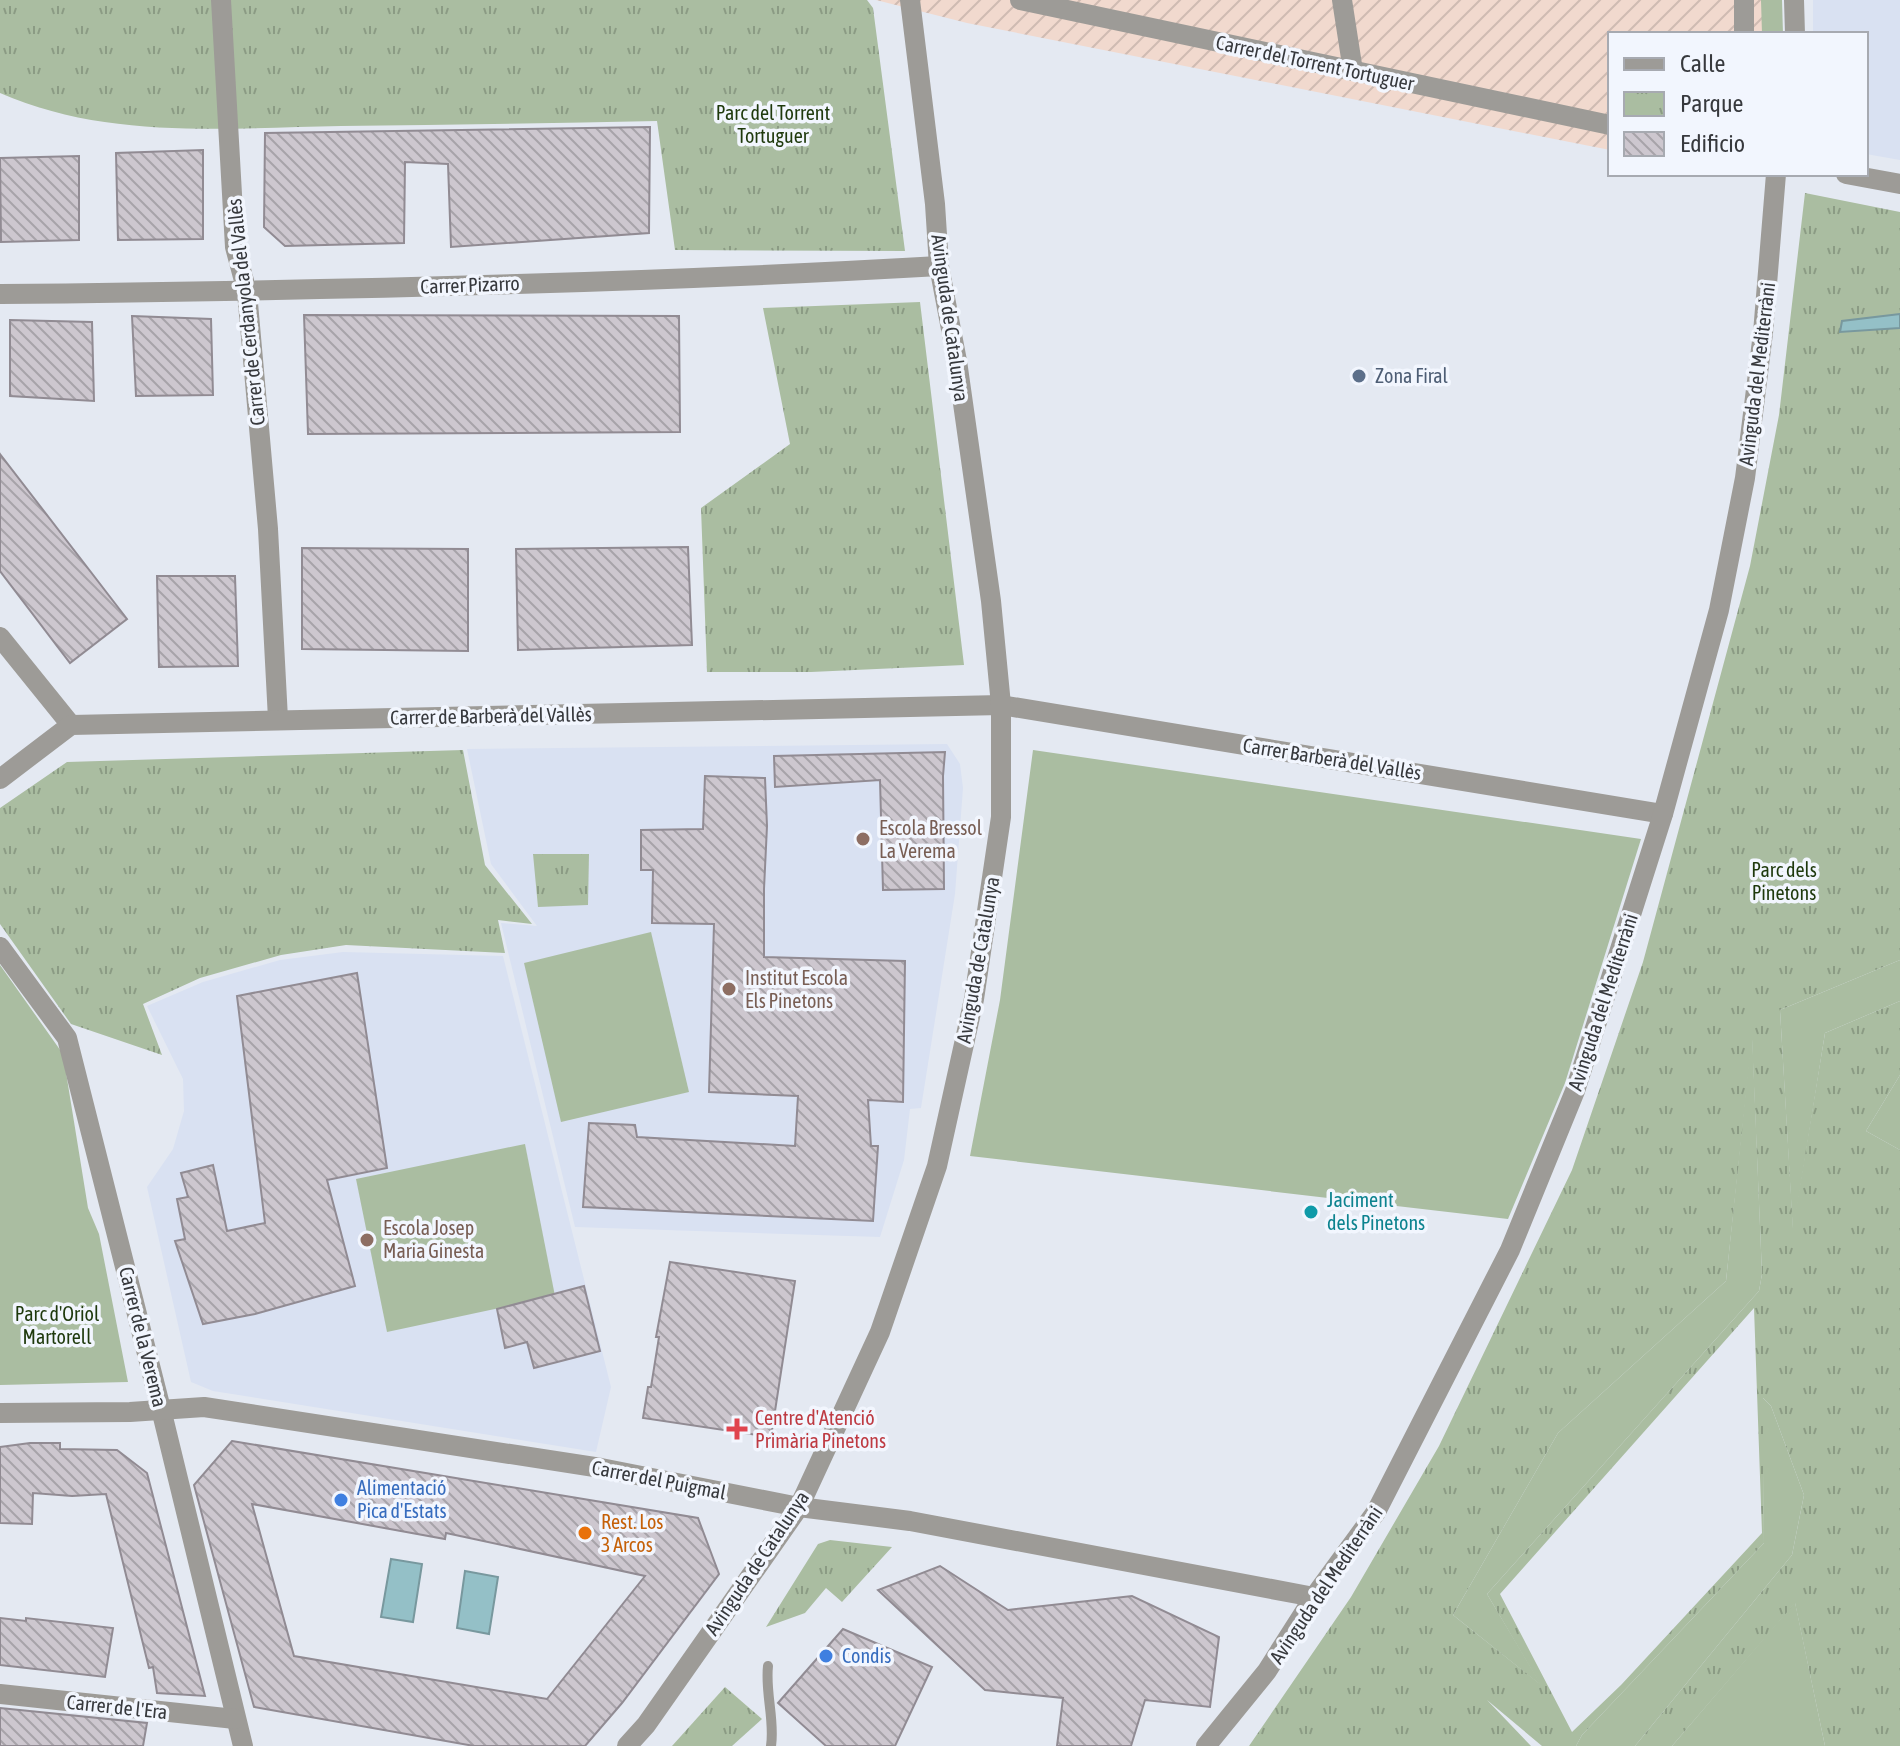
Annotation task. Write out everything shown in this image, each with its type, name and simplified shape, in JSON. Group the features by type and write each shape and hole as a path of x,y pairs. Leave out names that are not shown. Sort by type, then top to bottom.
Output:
{"street":[{"name":"Carrer de Cerdanyola del Vallès","path":"221,0 235,247 247,292 268,529 278,719"},
{"name":"Avinguda de Catalunya","path":"627,1746 646,1725 799,1507 880,1332 937,1166 974,999 1001,817 1001,705 991,601 957,361 939,266 935,204 910,0"},
{"name":"Carrer del Torrent Tortuguer","path":"1020,0 1608,125"},
{"path":"1342,0 1353,71"},
{"path":"1744,0 1744,32"},
{"path":"1794,0 1795,32"},
{"name":"Avinguda del Mediterràni","path":"1206,1746 1267,1671 1314,1597 1376,1512 1510,1250 1575,1091 1663,814 1719,610 1745,478 1763,333 1776,176"},
{"path":"1857,176 1900,184"},
{"name":"Carrer Pizarro","path":"0,294 247,292 765,276 939,266"},
{"path":"0,637 71,725 0,779"},
{"name":"Carrer Barberà del Vallès","path":"1001,705 1663,814"},
{"name":"Carrer de Barberà del Vallès","path":"71,725 1001,705"},
{"name":"Carrer de la Verema","path":"0,947 67,1038 243,1746"},
{"name":"Carrer del Puigmal","path":"0,1413 204,1407 602,1468 799,1507 910,1521 1314,1597"},
{"name":"Carrer de l'Era","path":"0,1694 235,1719"}],"lane":[{"path":"768,1666 766,1689 773,1733 771,1746"}],"shaded area":[{"path":"876,0 1764,0 1763,32 1608,32 1608,150 967,23"},
{"path":"1813,0 1900,0 1900,160 1868,154 1868,32 1813,32"},
{"path":"1900,314 1900,328 1840,332 1842,321"},
{"name":"Institut Escola Els Pinetons","path":"947,744 960,764 963,788 955,894 921,1108 910,1109 904,1160 880,1237 575,1227 501,923 537,926 491,864 467,749"},
{"name":"Escola Josep Maria Ginesta","path":"343,952 503,956 611,1387 596,1452 213,1391 191,1382 147,1187 173,1149 184,1111 183,1079 147,1006 203,982 280,960"},
{"path":"391,1559 422,1564 413,1622 381,1617"},
{"path":"465,1571 498,1577 489,1634 457,1628"}],"green space":[{"name":"Parc del Torrent Tortuguer","path":"0,0 867,0 873,8 905,251 675,250 657,121 211,129 125,125 41,108 0,93"},
{"path":"1761,0 1782,0 1783,32 1762,32"},
{"name":"Parc dels Pinetons","path":"1805,193 1900,212 1900,960 1780,1010 1793,1228 1825,1033 1900,1001 1900,1075 1866,1131 1900,1150 1900,1746 1825,1746 1795,1603 1672,1746 1635,1746 1792,1555 1804,1495 1771,1406 1763,1398 1764,1543 1582,1735 1576,1746 1542,1746 1487,1700 1531,1746 1249,1746 1351,1597 1439,1446 1572,1170 1643,962 1750,566 1779,415","holes":["1752,1039 1762,1274 1759,1291 1487,1594 1540,1684 1453,1615 1558,1433 1726,1281","1754,1308 1762,1533 1621,1685 1572,1732 1500,1594"]},
{"path":"920,302 964,665 811,672 707,672 701,508 790,444 763,308"},
{"path":"463,750 485,865 532,924 498,920 505,953 346,945 281,955 200,978 143,1004 162,1055 71,1024 0,924 0,808 67,762"},
{"path":"1033,750 1641,839 1565,1083 1508,1219 970,1156 1000,1000"},
{"path":"533,854 589,854 588,905 538,907"},
{"path":"651,932 689,1092 561,1122 524,963"},
{"path":"1900,960 1900,1001 1825,1033 1793,1233 1780,1010"},
{"name":"Parc d'Oriol Martorell","path":"0,965 63,1054 88,1208 99,1234 128,1382 0,1385"},
{"path":"1752,1031 1762,1274 1759,1291 1487,1594 1542,1686 1453,1615 1558,1433 1726,1281"},
{"path":"1900,1075 1900,1150 1866,1131"},
{"path":"525,1144 555,1296 387,1332 356,1179"},
{"path":"1762,1397 1771,1406 1804,1495 1792,1555 1635,1746 1576,1746 1582,1735 1764,1543"},
{"path":"830,1540 892,1547 842,1602 826,1588 805,1613 766,1627 818,1544"},
{"path":"1795,1602 1825,1746 1672,1746"},
{"path":"725,1687 762,1719 732,1746 672,1746"}],"building":[{"path":"650,127 649,233 451,247 448,164 405,162 404,243 285,246 264,227 265,133"},
{"path":"203,150 203,239 118,240 116,153"},
{"path":"79,156 79,240 1,242 0,158"},
{"path":"304,315 679,316 680,432 308,434"},
{"path":"132,316 211,319 213,395 136,396"},
{"path":"10,320 92,322 94,401 10,396"},
{"path":"0,454 127,619 70,663 0,571"},
{"path":"688,547 692,645 518,650 516,549"},
{"path":"302,548 468,549 468,651 302,649"},
{"path":"157,576 235,576 238,666 159,667"},
{"path":"945,752 944,889 883,890 880,780 775,787 774,756"},
{"path":"705,776 765,778 764,957 905,961 903,1102 868,1100 871,1146 878,1146 873,1221 583,1207 589,1123 635,1125 637,1137 795,1146 798,1096 709,1092 714,924 652,923 653,870 641,870 641,830 703,829"},
{"path":"357,973 387,1168 327,1180 355,1286 255,1314 203,1324 175,1241 185,1239 177,1199 188,1197 181,1173 213,1165 227,1231 265,1223 237,996"},
{"path":"670,1262 795,1281 771,1437 643,1418 648,1387 651,1387 659,1337 656,1337"},
{"path":"584,1286 600,1351 534,1368 527,1342 505,1348 497,1309"},
{"path":"232,1441 698,1518 719,1574 622,1703 585,1746 474,1746 254,1707 194,1485","holes":["252,1504 445,1539 446,1533 645,1576 547,1699 294,1656"]},
{"path":"60,1443 60,1449 117,1450 147,1473 205,1696 157,1693 153,1667 149,1668 106,1494 72,1496 33,1493 32,1524 0,1523 0,1447"},
{"path":"940,1566 1008,1610 1132,1596 1219,1637 1210,1707 1145,1700 1131,1746 1057,1746 1063,1698 985,1690 878,1590"},
{"path":"0,1618 113,1628 105,1677 0,1665"},
{"path":"843,1629 932,1667 895,1746 826,1746 778,1703"},
{"path":"0,1708 147,1723 143,1746 0,1746"}],"place":[{"name":"Zona Firal","path":"1359,376"},
{"name":"Escola Bressol La Verema","path":"863,839"},
{"name":"Institut Escola Els Pinetons","path":"729,989"},
{"name":"Jaciment dels Pinetons","path":"1311,1212"},
{"name":"Escola Josep Maria Ginesta","path":"367,1240"},
{"name":"Centre d'Atenció Primària Pinetons","path":"737,1429"},
{"name":"Alimentació Pica d'Estats","path":"341,1500"},
{"name":"Rest. Los 3 Arcos","path":"585,1533"},
{"name":"Condis","path":"826,1656"}]}
